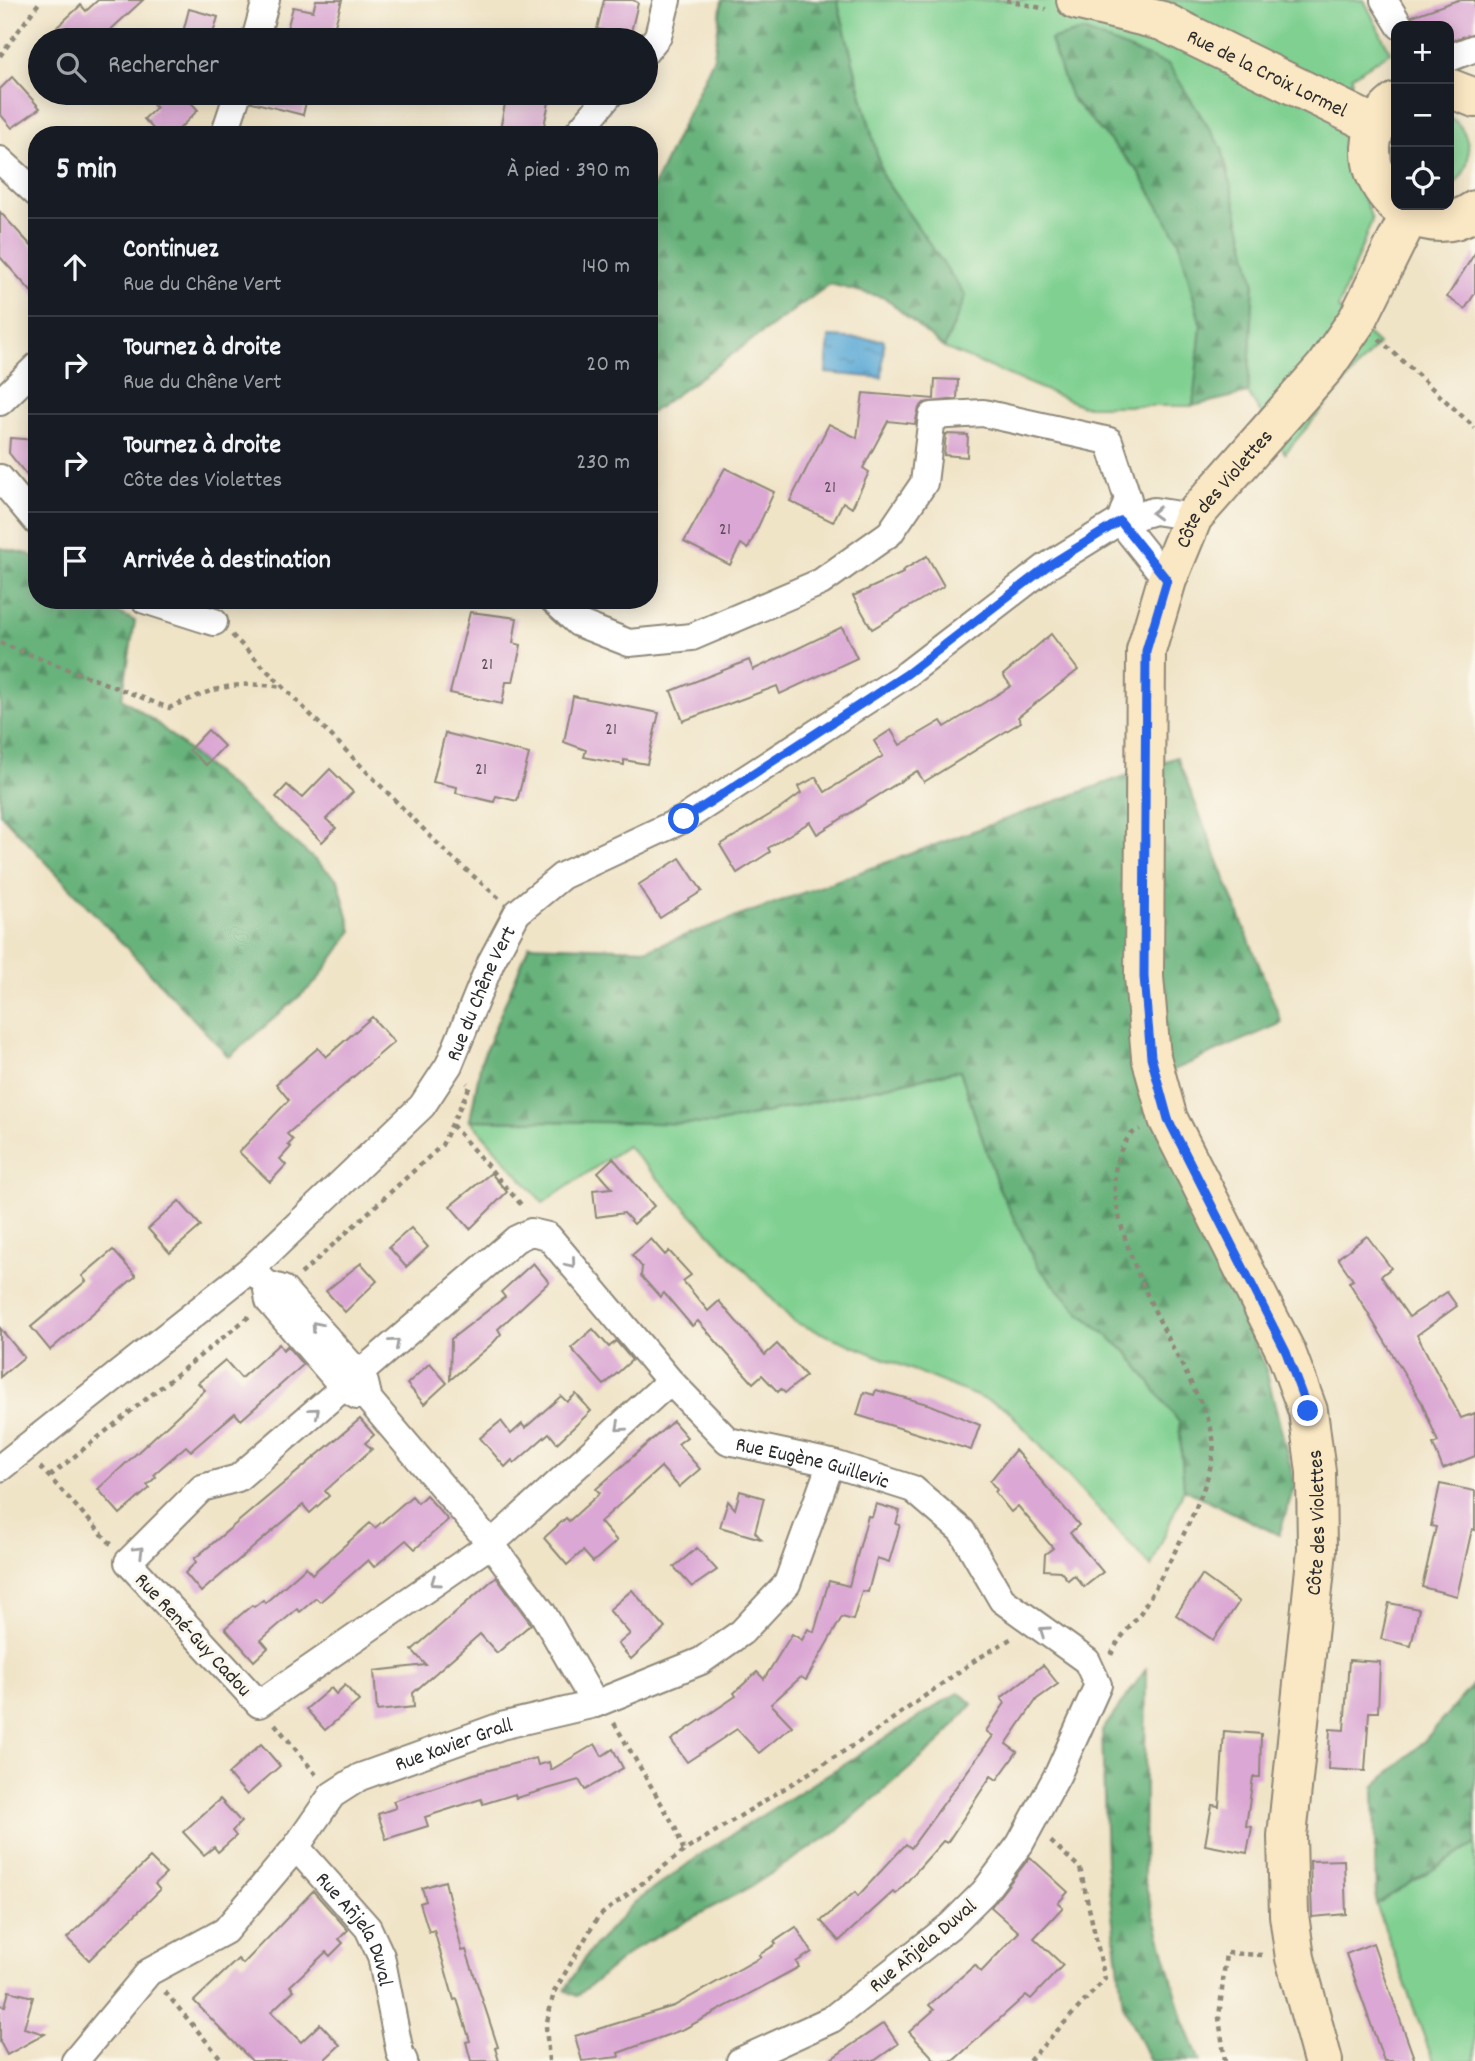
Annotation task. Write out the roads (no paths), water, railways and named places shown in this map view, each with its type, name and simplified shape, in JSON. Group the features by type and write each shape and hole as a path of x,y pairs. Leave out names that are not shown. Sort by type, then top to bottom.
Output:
{"street":[{"path":"258,28 266,0"},
{"path":"658,37 667,0"},
{"name":"Rue de la Croix Lormel","path":"1076,0 1162,21 1387,114"},
{"path":"1384,0 1397,21"},
{"path":"1454,56 1475,48"},
{"path":"1454,90 1475,98"},
{"path":"227,126 234,105"},
{"path":"584,126 601,105"},
{"path":"1387,114 1371,146 1372,165 1378,183 1388,199 1410,214 1426,220 1447,220 1475,209"},
{"path":"0,160 28,186"},
{"name":"Côte des Violettes","path":"1323,2061 1295,1958 1289,1915 1287,1836 1317,1550 1316,1472 1308,1411 1286,1352 1168,1119 1151,1057 1144,977 1146,651 1167,580 1193,517 1325,367 1358,319 1410,214"},
{"path":"0,402 28,375"},
{"path":"563,609 578,623 629,643 692,638 821,582 890,533 923,483 932,416 983,413 1109,441 1128,499 1120,521 1167,580"},
{"path":"0,478 28,511"},
{"name":"Rue du Chêne Vert","path":"0,1468 259,1276 422,1106 449,1065 491,962 517,913 562,876 684,819 907,674 1046,567 1120,521 1154,511 1193,517"},
{"path":"173,609 214,622"},
{"name":"Rue René-Guy Cadou","path":"524,1236 238,1478 202,1488 128,1562 259,1704 491,1544 670,1381"},
{"name":"Rue Eugène Guillevic","path":"524,1236 548,1236 670,1381 727,1441 831,1463 913,1489 962,1531 1002,1600 1093,1673"},
{"path":"259,1276 266,1296 351,1381 491,1544 542,1612 595,1704"},
{"name":"Rue Xavier Grall","path":"75,2061 149,1972 225,1931 296,1847 332,1795 360,1777 500,1726 595,1704 701,1661 742,1632 787,1584 831,1463"},
{"name":"Rue Añjela Duval","path":"740,2061 832,2019 951,1925 984,1892 1031,1824 1058,1774 1093,1673"},
{"name":"Rue Añjela Duval","path":"296,1847 368,1928 381,1956 400,2053 404,2061"}],"water":[{"path":"829,337 884,340 882,378 826,373"}]}
